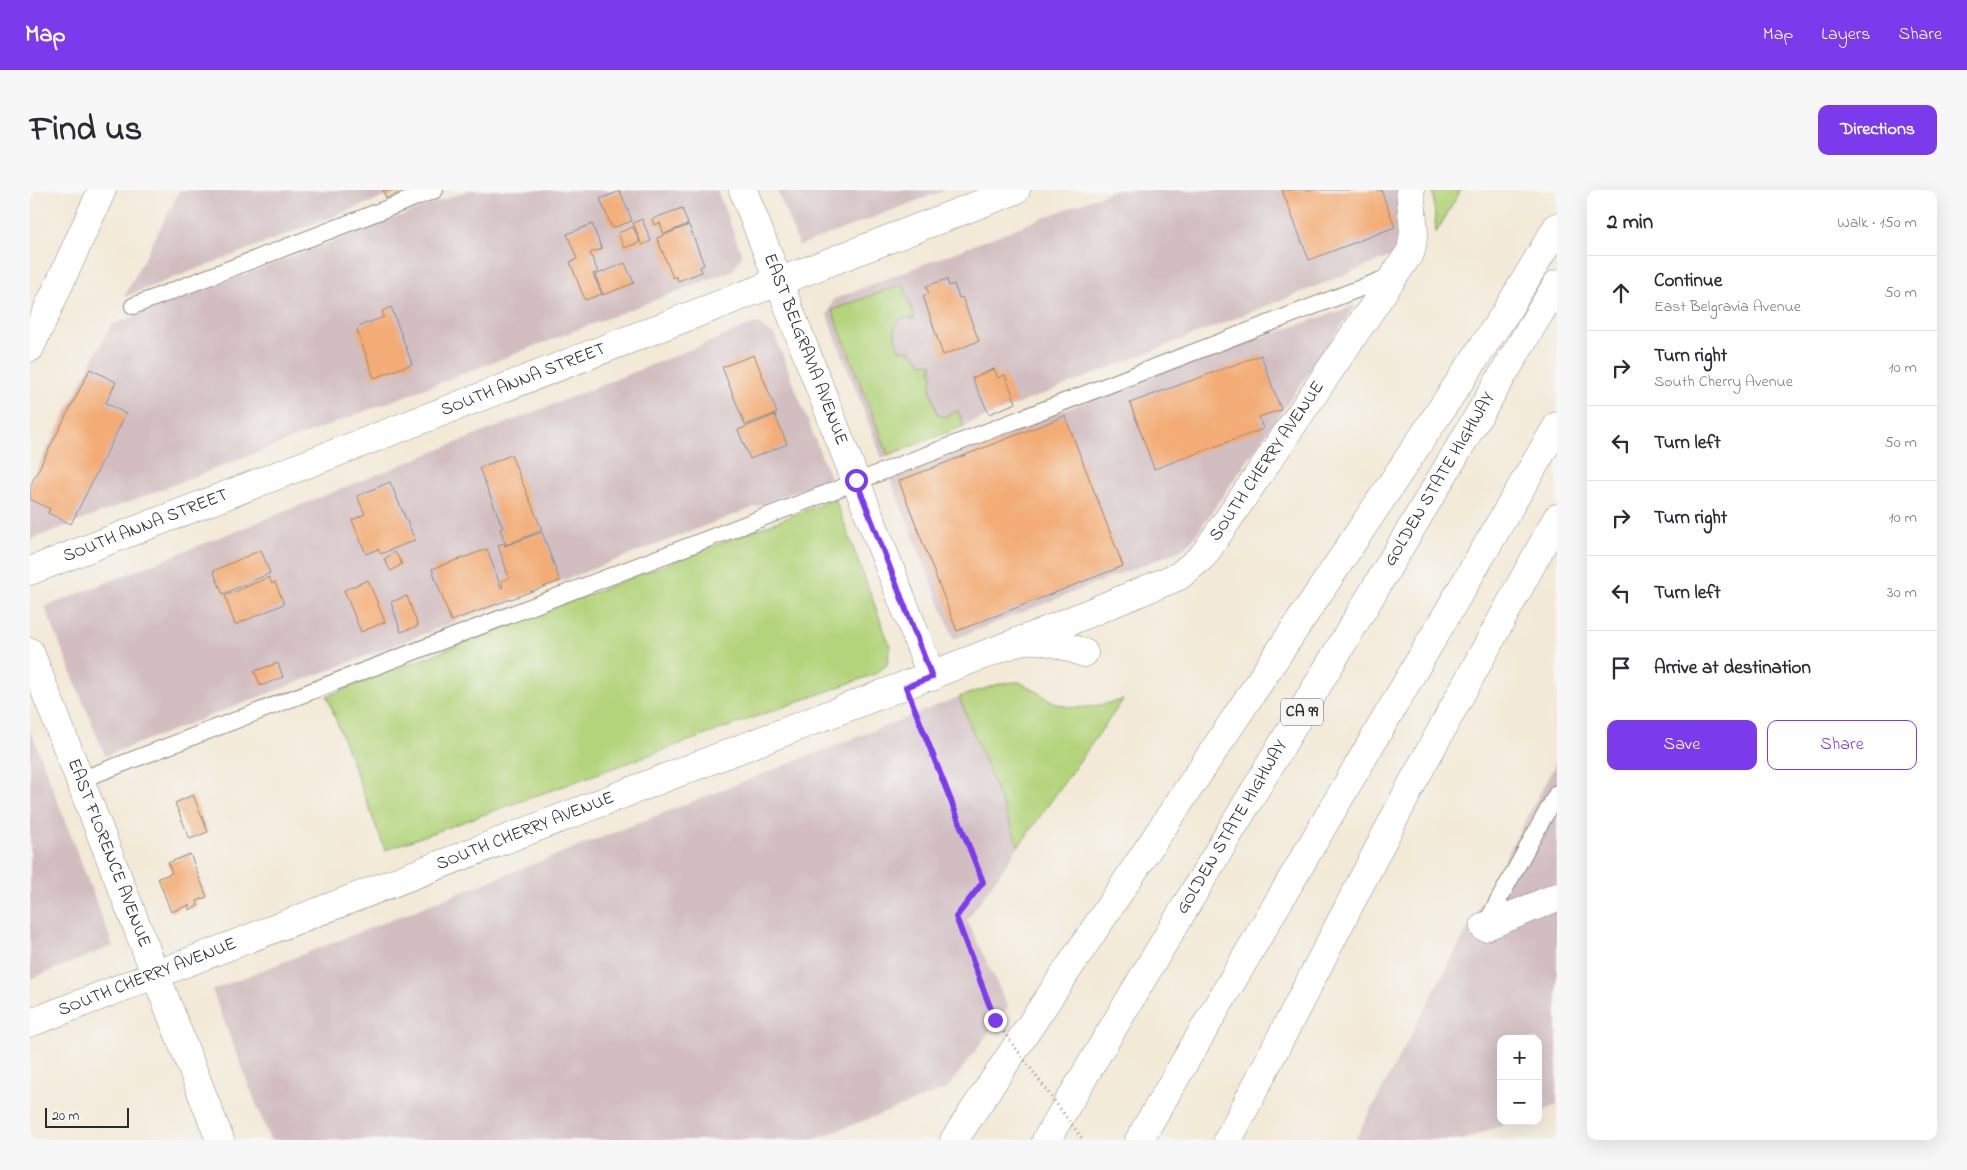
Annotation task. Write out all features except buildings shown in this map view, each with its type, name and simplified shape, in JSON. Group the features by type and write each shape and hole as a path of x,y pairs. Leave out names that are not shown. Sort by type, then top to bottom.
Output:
{"main road":[{"path":"30,323 101,190"},
{"path":"30,348 101,190"},
{"name":"EAST BELGRAVIA AVENUE","path":"743,190 932,677"},
{"name":"SOUTH ANNA STREET","path":"30,571 1016,190"},
{"name":"SOUTH CHERRY AVENUE","path":"30,1023 932,677 1179,576 1203,556 1411,251 1414,232 1410,190"},
{"path":"954,1140 1506,312 1557,227"},
{"name":"GOLDEN STATE HIGHWAY","path":"1046,1140 1557,284"},
{"path":"1139,1140 1557,426"},
{"path":"1228,1140 1414,780 1557,518"},
{"name":"SOUTH CHERRY AVENUE","path":"1022,640 1037,639 1050,641 1084,653"},
{"name":"EAST FLORENCE AVENUE","path":"30,652 220,1140"},
{"path":"1484,926 1557,897"}],"lane":[{"path":"133,306 435,190"},
{"path":"80,780 856,480 1394,276"},
{"path":"1484,926 1557,793"}],"path":[{"path":"906,687 983,882 956,917 995,1020 1083,1140"}],"shaded area":[{"path":"180,190 402,190 124,297"},
{"path":"469,190 717,190 742,255 733,270 30,540 30,482 111,325"},
{"path":"777,190 945,190 799,246"},
{"path":"1115,190 1398,190 1405,229 1395,255 882,458 827,315 834,299"},
{"path":"1356,305 1190,543 1181,550 954,639 890,479 1164,371"},
{"path":"757,323 775,336 830,478 105,756 45,607"},
{"path":"959,697 1019,846 967,920 1008,1007 947,1089 813,1140 270,1140 212,990"},
{"path":"30,729 113,946 30,979"},
{"path":"1557,761 1557,1105 1542,1111 1542,1035 1497,1035 1497,1125 1502,1125 1463,1140 1355,1140"}],"green space":[{"path":"1433,190 1461,190 1436,233"},
{"path":"903,284 915,319 907,317 902,318 898,322 895,332 897,344 900,350 911,351 922,363 933,364 931,371 933,376 930,385 937,414 944,417 958,411 964,426 888,455 832,310"},
{"path":"835,499 890,646 887,665 875,674 385,850 327,696"},
{"path":"1019,682 1050,700 1068,707 1095,706 1123,700 1019,846 959,697 1002,683"}],"route":[{"path":"856,480 932,677 906,687 983,882 956,917 995,1020"}]}
